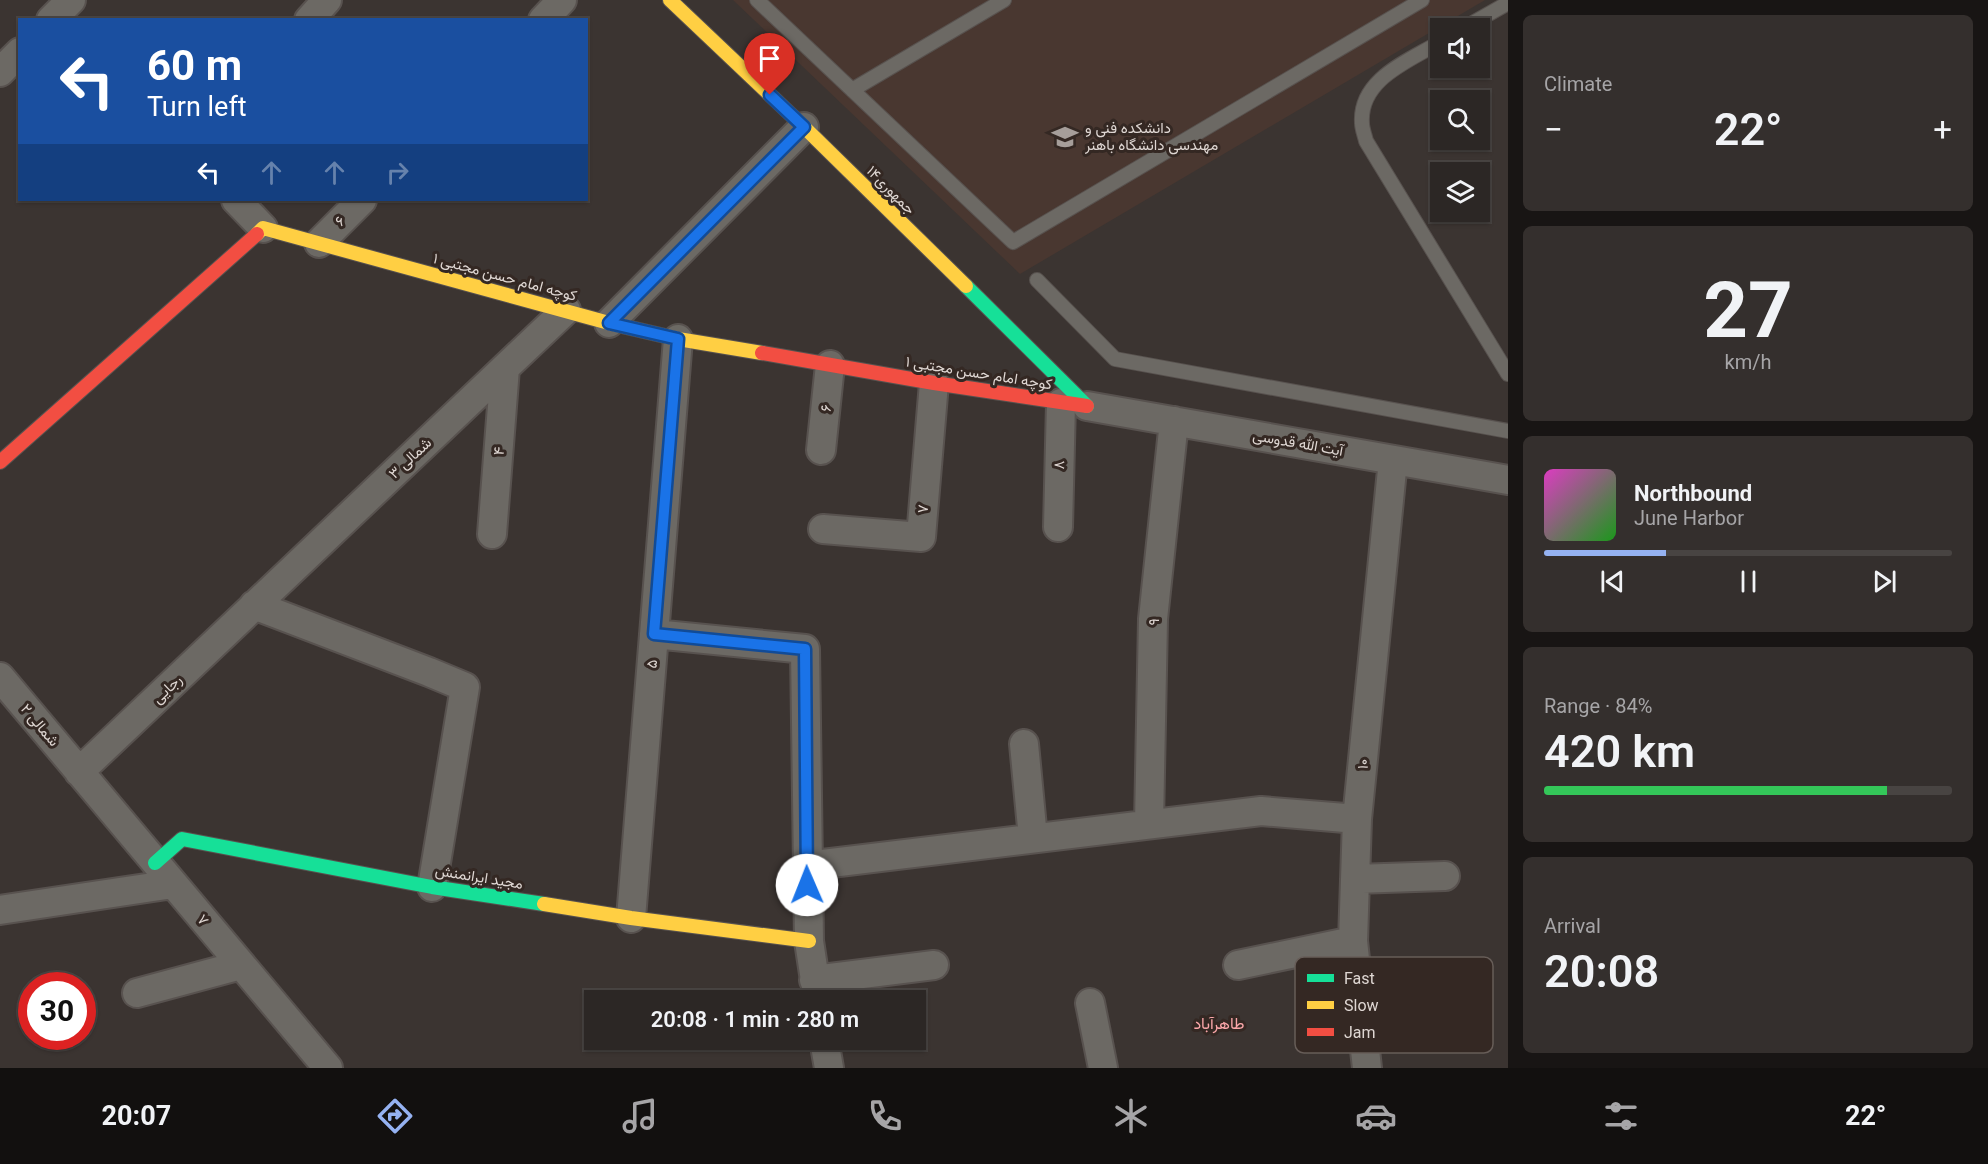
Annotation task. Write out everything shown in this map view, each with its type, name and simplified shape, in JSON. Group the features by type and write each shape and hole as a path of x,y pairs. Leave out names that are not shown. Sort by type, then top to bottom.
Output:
{"street":[{"path":"53,18 71,0"},
{"path":"311,18 327,0"},
{"path":"545,18 562,0"},
{"name":"جمهوری۱۴","path":"670,0 804,127 1074,404"},
{"path":"18,54 0,72 18,78"},
{"path":"609,323 804,127"},
{"path":"0,462 263,228 237,201"},
{"name":"۶","path":"319,243 361,201"},
{"name":"کوچه امام حسن مجتبی ۱","path":"263,228 609,323 678,339 934,383 1074,404"},
{"name":"۳ شمالی","path":"254,606 566,310"},
{"name":"۵","path":"631,918 678,339"},
{"name":"۶","path":"821,450 830,365"},
{"name":"۴","path":"492,534 505,368"},
{"name":"۷","path":"824,529 921,537 934,383"},
{"name":"آیت الله قدوسی","path":"1074,404 1508,480"},
{"name":"۸","path":"1058,527 1074,404"},
{"name":"۹","path":"1149,824 1153,619 1174,421"},
{"name":"۱۰","path":"1355,957 1353,941 1357,819 1393,460"},
{"path":"254,606 465,687 432,887"},
{"name":"رجایی","path":"79,772 254,606"},
{"path":"654,634 805,649 806,866 809,941 816,990 934,965"},
{"name":"۲ شمالی","path":"0,677 79,772"},
{"path":"1024,744 1033,838"},
{"name":"۷","path":"79,772 328,1068"},
{"path":"806,866 1261,811 1357,819"},
{"name":"مجید ایرانمنش","path":"155,862 182,839 432,887 631,918 809,941"},
{"path":"1355,879 1445,876"},
{"path":"0,910 173,884"},
{"path":"1238,964 1353,941"},
{"path":"137,993 241,965"},
{"path":"1090,1003 1103,1068"},
{"path":"826,1050 829,1068"},
{"name":"۱۰","path":"1365,1053 1367,1068"}],"lane":[{"path":"757,0 1013,242 1422,0"},
{"path":"852,90 1004,0"},
{"path":"1482,18 1508,3"},
{"path":"1430,48 1386,74 1372,87 1364,104 1362,123 1366,141 1508,374"},
{"path":"1037,280 1114,359 1508,431"}],"shaded area":[{"name":"دانشکده فنی و مهندسی دانشگاه باهنر","path":"733,0 1485,0 1454,18 1430,18 1430,32 1020,274"}],"traffic: fast":[{"path":"966,286 1087,406"},
{"path":"155,863 182,839 432,887 544,904"}],"traffic: slow":[{"path":"670,0 966,286"},
{"path":"257,234 263,228 609,323 678,339 762,353"},
{"path":"544,904 631,918 809,941"}],"traffic: jam":[{"path":"0,462 257,234"},
{"path":"762,353 934,383 1087,406"}],"place":[{"name":"دانشکده فنی و مهندسی دانشگاه باهنر","path":"1065,137"}],"district":[{"name":"طاهرآباد","path":"1219,1023"}],"route":[{"path":"770,95 804,127 609,323 678,339 654,634 805,649 807,885"}]}
